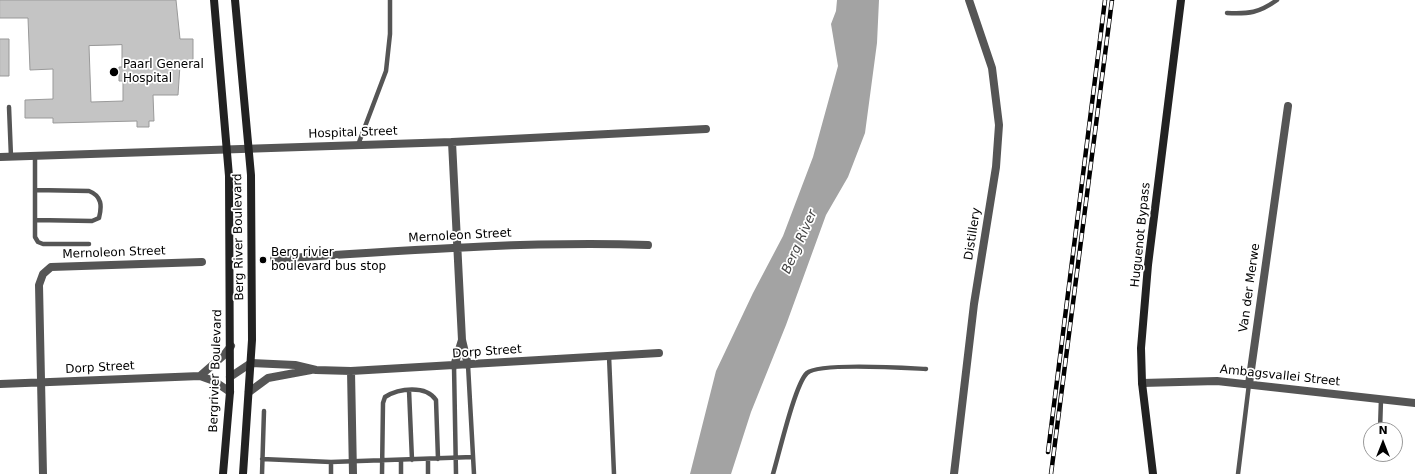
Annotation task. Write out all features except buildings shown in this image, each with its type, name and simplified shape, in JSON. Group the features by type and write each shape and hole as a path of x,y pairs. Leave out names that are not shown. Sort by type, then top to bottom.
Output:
{"street":[{"name":"Berg River Boulevard","path":"214,0 229,176 229,268"},
{"name":"Berg River Boulevard","path":"235,0 251,182 251,363 243,474"},
{"name":"Distillery","path":"954,474 974,304 996,167 999,125 992,68 969,0"},
{"name":"Huguenot Bypass","path":"1153,474 1142,384 1141,348 1148,265 1181,0"},
{"name":"Van der Merwe","path":"1249,384 1288,106"},
{"name":"Hospital Street","path":"0,157 452,142 706,129"},
{"path":"452,142 462,340 468,365"},
{"name":"Mernoleon Street","path":"274,259 457,248 600,244 648,245"},
{"name":"Mernoleon Street","path":"43,474 39,285 43,274 52,267 202,262"},
{"name":"Bergrivier Boulevard","path":"223,474 230,392 231,346 229,268"},
{"path":"454,366 462,340"},
{"path":"200,376 224,355 231,346"},
{"name":"Dorp Street","path":"251,363 290,365 316,370 351,371 659,353"},
{"path":"230,377 251,363"},
{"name":"Dorp Street","path":"249,392 268,378 316,370"},
{"path":"351,371 353,474"},
{"name":"Dorp Street","path":"0,384 200,376 214,381 230,392"},
{"name":"Ambagsvallei Street","path":"1142,384 1217,381 1415,403"}],"lane":[{"path":"358,145 386,71 390,34 390,0"},
{"path":"1227,13 1248,14 1264,9 1277,0"},
{"path":"9,108 11,157"},
{"path":"35,156 35,237 38,242 43,244 88,244"},
{"path":"35,190 89,191 96,194 100,200 99,218 92,221 35,220"},
{"path":"609,356 614,474"},
{"path":"468,365 474,474"},
{"path":"454,366 456,474"},
{"path":"773,474 796,394 807,372 817,368 836,366 926,369"},
{"name":"Van der Merwe","path":"1238,474 1249,384"},
{"path":"382,474 383,402 385,397 391,394 409,390 428,392 436,400 438,459"},
{"path":"409,390 412,460"},
{"path":"1380,422 1381,399"},
{"path":"262,474 264,412"},
{"path":"262,459 331,462 473,457"},
{"path":"428,459 428,474"},
{"path":"401,460 402,474"},
{"path":"331,462 331,474"}],"water":[{"name":"Berg River","path":"837,0 879,0 877,43 865,133 848,177 826,215 786,325 751,412 731,474 690,474 716,371 753,293 783,236 813,157 838,66 831,24 836,11"}],"railway":[{"path":"1048,452 1105,0"},
{"path":"1051,474 1112,0"}],"place":[{"name":"Paarl General Hospital","path":"114,72"},
{"name":"Berg rivier boulevard bus stop","path":"263,260"}]}
